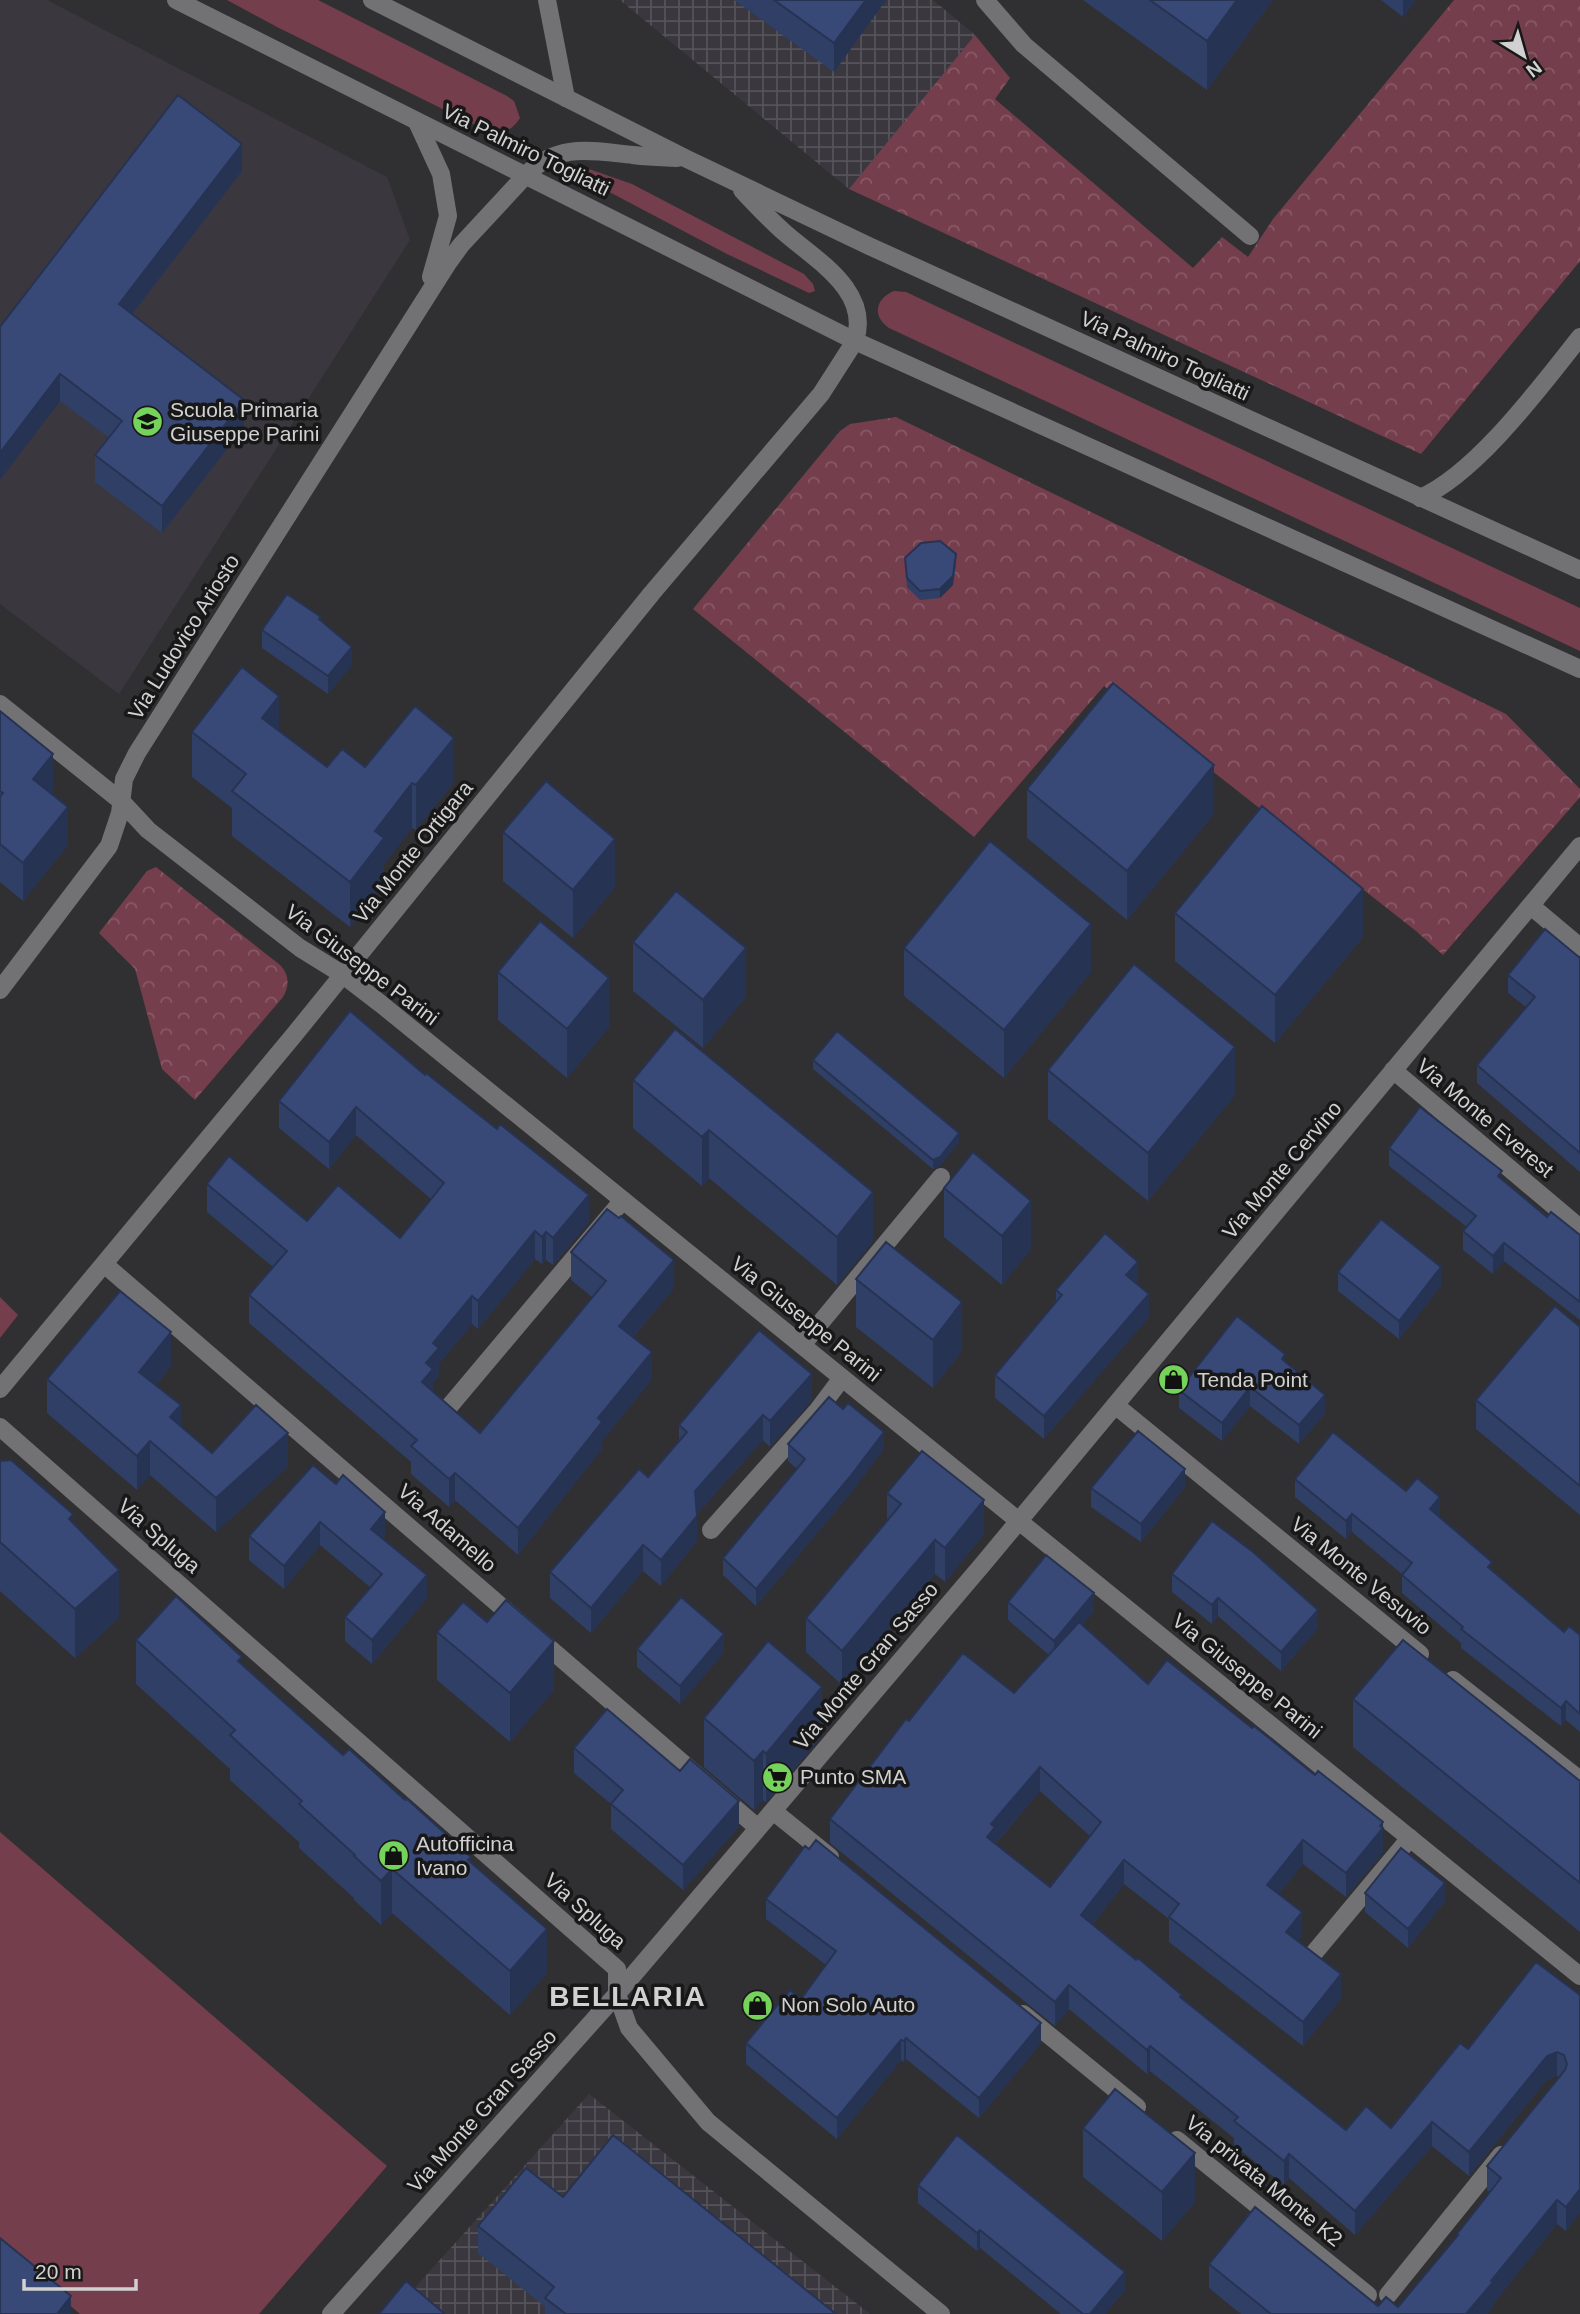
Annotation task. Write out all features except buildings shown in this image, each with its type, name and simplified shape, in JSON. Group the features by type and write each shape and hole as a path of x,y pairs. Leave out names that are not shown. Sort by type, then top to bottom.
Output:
{"street":[{"name":"Via Palmiro Togliatti","path":"176,0 855,341 1573,666"},
{"name":"Via Palmiro Togliatti","path":"372,0 687,159 869,246 1580,570"},
{"path":"547,0 566,98"},
{"path":"991,2 1024,45 1250,236"},
{"name":"Via Ludovico Ariosto","path":"417,121 441,173 448,216 436,265 419,310"},
{"name":"Via Ludovico Ariosto","path":"0,990 109,846 118,821 124,779 137,753 461,245 537,164 553,156 574,150 687,159"},
{"name":"Via Palmiro Togliatti","path":"733,181 783,232 839,280 857,309 859,328 855,341"},
{"path":"1420,498 1450,480 1483,450 1533,397 1580,337"},
{"name":"Via Monte Ortigara","path":"0,1389 652,593 821,394 855,341"},
{"path":"1573,666 1580,676"},
{"name":"Via Giuseppe Parini","path":"0,704 121,801 148,830 300,948 342,974 1580,1976"},
{"name":"Via Monte Cervino","path":"1019,1521 1580,846"},
{"path":"1531,906 1580,947"},
{"name":"Via Monte Everest","path":"1393,1070 1580,1228"},
{"path":"802,1345 941,1177"},
{"path":"443,1414 623,1200"},
{"name":"Via Adamello","path":"104,1264 758,1828"},
{"path":"711,1530 842,1378"},
{"name":"Via Monte Vesuvio","path":"1115,1405 1406,1643 1580,1780"},
{"name":"Via Spluga","path":"0,1427 617,1969 617,1994 629,2028 708,2122 942,2314"},
{"name":"Via Monte Gran Sasso","path":"331,2314 617,1994 1019,1521"},
{"path":"773,1811 848,1872"},
{"path":"1308,1959 1410,1838"},
{"name":"Via privata Monte K2","path":"1011,2004 1368,2295"},
{"path":"1388,2295 1514,2139"}],"shaded area":[{"name":"Scuola Primaria Giuseppe Parini","path":"0,0 47,0 387,177 410,240 119,694 0,604"},
{"path":"620,0 933,0 975,35 849,189"},
{"path":"589,2094 870,2314 399,2314 394,2311"}],"green space":[{"path":"227,0 318,0 507,96 514,101 520,118 506,131 487,131"},
{"path":"1454,0 1580,0 1580,261 1421,454 849,189 975,35 1010,78 995,99 1193,268 1222,237 1248,257 1273,219"},
{"path":"589,169 632,184 804,274 813,284 815,291 809,293 727,254 577,174"},
{"path":"894,291 906,292 1580,608 1580,651 889,328 880,318 878,308 883,298"},
{"path":"896,417 1506,714 1580,789 1580,797 1443,955 1104,686 974,837 693,609 840,431 850,424"},
{"path":"156,867 280,965 288,980 283,997 195,1100 162,1069 135,969 99,933 147,871"},
{"path":"0,1297 18,1315 0,1338"},
{"path":"0,1832 387,2166 259,2314 80,2314 0,2245"}],"place":[{"name":"Scuola Primaria Giuseppe Parini","path":"147,422"},
{"name":"Tenda Point","path":"1174,1380"},
{"name":"Punto SMA","path":"777,1777"},
{"name":"Autofficina Ivano","path":"393,1856"},
{"name":"Non Solo Auto","path":"758,2005"}],"district":[{"name":"BELLARIA","path":"628,1996"}]}
